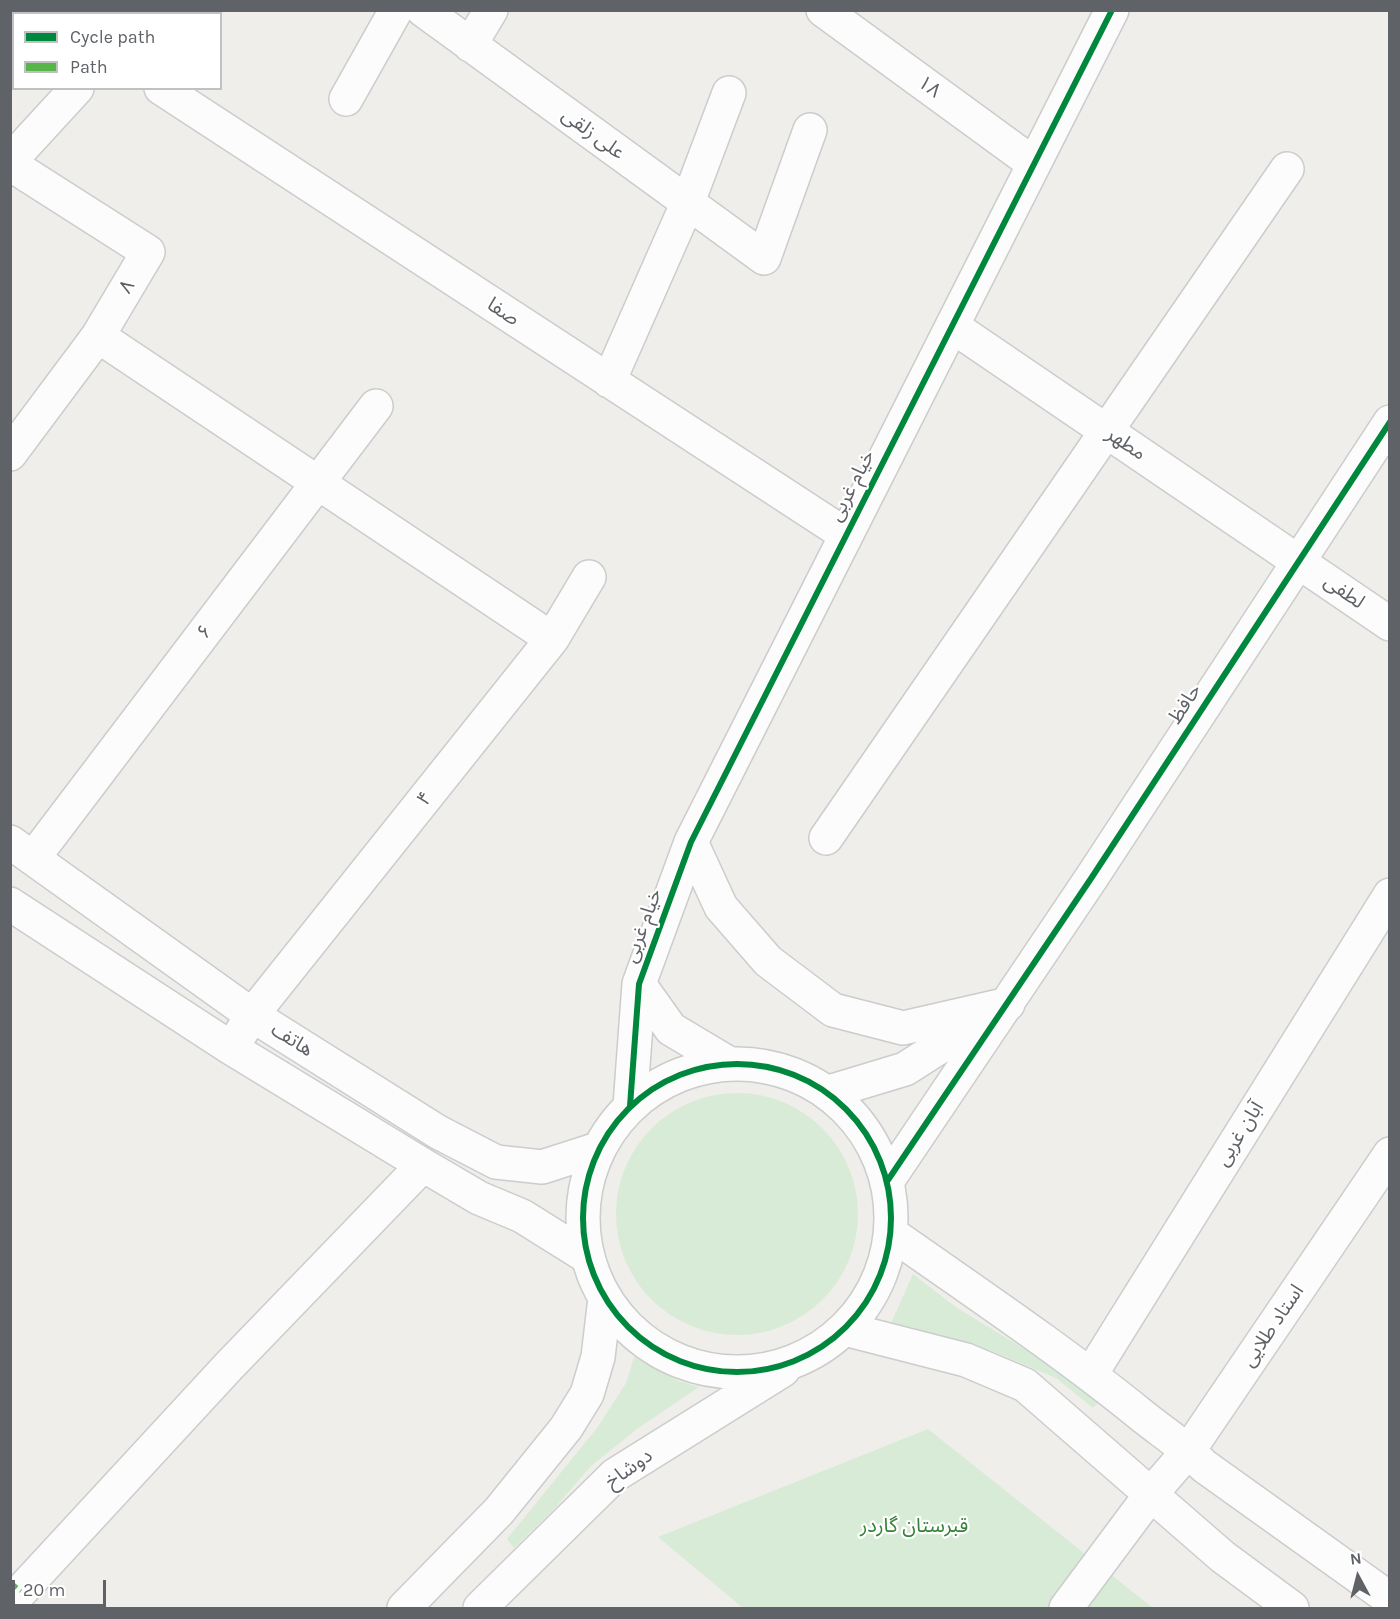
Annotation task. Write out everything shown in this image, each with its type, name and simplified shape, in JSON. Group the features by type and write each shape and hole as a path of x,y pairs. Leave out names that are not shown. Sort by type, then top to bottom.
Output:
{"street":[{"path":"346,99 396,10"},
{"name":"علی زلقی","path":"423,10 764,258 810,130"},
{"path":"470,45 491,10"},
{"name":"۱۸","path":"823,10 1034,164"},
{"name":"خیام غربی","path":"630,1106 639,984 692,842 1112,10"},
{"path":"10,163 75,90"},
{"name":"صفا","path":"164,90 846,535"},
{"path":"609,381 688,202 729,93"},
{"name":"۸","path":"10,163 148,252 98,336 10,454"},
{"path":"826,838 1287,169"},
{"name":"مطهر","path":"952,326 1299,561"},
{"path":"98,336 552,639"},
{"name":"۶","path":"22,850 318,484 376,406"},
{"name":"حافظ","path":"888,1180 1008,1004 1389,422"},
{"name":"لطفی","path":"1299,561 1389,624"},
{"name":"۴","path":"231,1048 252,1015 552,639 589,577"},
{"path":"692,842 721,907 768,961 833,1010 903,1028 1008,1004"},
{"name":"هاتف","path":"22,850 252,1015 438,1132 496,1162 542,1167 598,1149"},
{"name":"آبان غربی","path":"1091,1374 1389,894"},
{"name":"هاتف","path":"15,915 423,1165 479,1198 522,1216 586,1256"},
{"path":"639,984 670,1029 728,1063"},
{"path":"829,1092 905,1069 1008,1004"},
{"path":"800,1359 757,1371 724,1371 712,1370 670,1357 633,1332 604,1298 586,1256 583,1201 598,1149 630,1106 675,1076 728,1063 781,1069 829,1092 866,1131 888,1180 892,1234 1091,1374 1149,1422 1189,1450 1204,1466 1389,1599"},
{"name":"استاد طلایی","path":"1066,1608 1151,1494 1189,1450 1389,1154"},
{"path":"479,1198 496,1162"},
{"path":"10,1603 221,1375 423,1165"},
{"name":"دوشاخ","path":"480,1608 615,1475 845,1329 877,1286 892,1234"},
{"path":"404,1608 499,1511 566,1428 586,1394 592,1375 597,1357 604,1298"},
{"path":"845,1329 966,1360 1025,1385 1223,1557 1292,1608"}],"green space":[{"path":"725,1093 749,1093 772,1098 794,1107 823,1128 838,1147 849,1168 856,1190 858,1214 856,1238 849,1260 838,1281 823,1300 794,1321 772,1330 749,1335 725,1335 702,1330 680,1321 660,1308 643,1291 630,1271 621,1249 616,1226 616,1202 621,1179 630,1157 643,1137 660,1120 680,1107 702,1098"},
{"path":"913,1274 957,1308 1104,1397 1093,1408 1056,1378 992,1351 891,1323"},
{"path":"634,1357 679,1381 699,1387 637,1429 591,1466 554,1509 514,1548 507,1539 597,1428 626,1383"},
{"name":"قبرستان گاردر","path":"928,1429 1153,1608 743,1608 658,1537"}],"marked path":[{"path":"10,1582 21,1591"}],"cycle path":[{"path":"630,1106 639,984 691,842 1112,10"},
{"path":"888,1180 1092,877 1390,422"},
{"path":"737,1064 767,1067 796,1076 822,1090 846,1109 865,1133 879,1159 888,1188 891,1218 888,1248 879,1277 865,1303 846,1327 822,1346 796,1360 767,1369 737,1372 707,1369 678,1360 652,1346 628,1327 609,1303 595,1277 586,1248 583,1218 586,1188 595,1159 609,1133 628,1109 652,1090 678,1076 707,1067 737,1064"}]}
